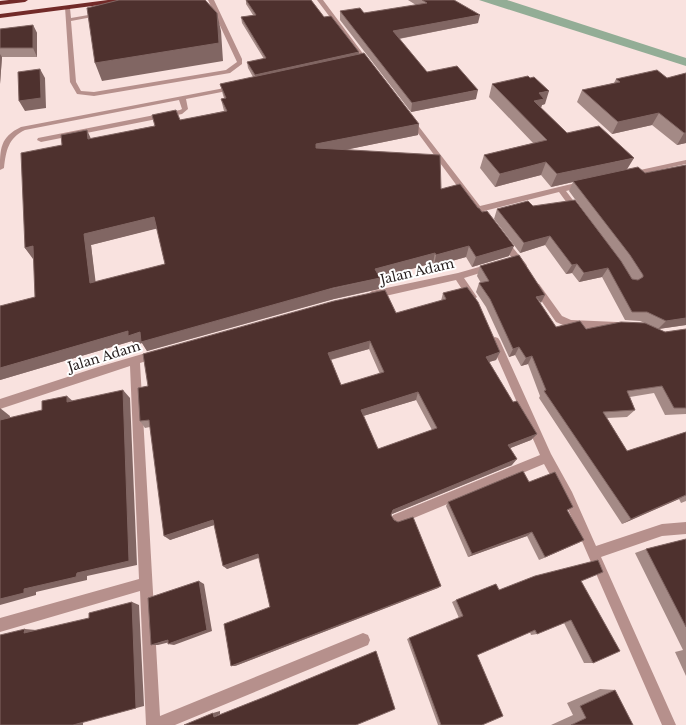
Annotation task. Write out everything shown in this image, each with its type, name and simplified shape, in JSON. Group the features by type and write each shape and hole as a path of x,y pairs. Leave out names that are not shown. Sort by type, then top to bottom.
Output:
{"highway":[{"path":"1,3 25,0"},
{"path":"0,13 80,0"},
{"path":"0,13 68,12 123,0"}],"street":[{"path":"106,14 68,12 73,82 79,93 94,94 228,72 240,63 211,0"},
{"path":"320,0 363,62"},
{"path":"0,163 8,138 11,134 23,128 244,86"},
{"path":"41,140 182,112 185,109 182,98"},
{"path":"404,111 493,228"},
{"path":"624,176 686,162"},
{"path":"479,210 592,182"},
{"path":"561,189 583,219"},
{"path":"498,234 510,260 559,319 570,324 624,326"},
{"name":"Jalan Adam","path":"365,297 458,276 510,260"},
{"path":"458,276 480,308"},
{"path":"491,333 547,458 568,496 669,725"},
{"name":"Jalan Adam","path":"0,404 165,351"},
{"path":"135,360 153,725"},
{"path":"397,519 547,458"},
{"path":"593,553 662,530 686,528"},
{"path":"0,625 147,583"},
{"path":"157,725 363,640"}],"shaded area":[{"path":"479,0 507,0 686,58 686,66"}],"building":[{"path":"119,0 205,0 217,13 219,43 95,63 87,8"},
{"path":"246,0 311,0 324,17 331,16 359,52 255,75 247,62 266,58 241,17 256,15"},
{"path":"422,0 454,0 480,15 393,31 427,72 457,66 478,90 412,103 340,11 360,8 364,13 427,3"},
{"path":"33,25 33,48 0,48 0,29"},
{"path":"364,53 419,124 316,144 316,148 440,155 441,189 460,184 482,212 487,211 514,246 476,257 469,246 436,255 435,253 375,269 380,278 333,288 141,342 140,332 128,336 128,331 0,368 0,306 35,297 33,246 25,248 21,153 62,145 61,135 87,130 88,139 155,126 152,115 176,110 180,120 227,111 221,99 226,98 220,84","holes":["154,217 165,264 90,283 84,234"]},
{"path":"40,69 41,98 19,101 18,72"},
{"path":"657,70 667,78 686,73 686,133 659,113 618,122 582,90 620,82 616,79"},
{"path":"528,76 530,78 534,77 549,91 539,93 544,99 534,101 567,133 599,126 634,158 557,174 546,162 500,174 484,155 547,140 492,84"},
{"path":"686,165 686,318 666,321 647,312 632,312 608,268 584,273 577,264 572,265 550,236 524,243 497,209 528,201 533,206 575,200 621,261 632,279 638,280 643,277 643,275 630,255 573,181 638,167 645,173"},
{"path":"519,255 545,295 536,297 556,327 580,321 586,329 621,322 645,323 665,332 686,329 686,408 674,408 662,386 627,391 635,410 603,412 627,451 686,432 686,495 631,519 544,391 546,390 532,356 526,358 519,347 513,349 490,299 479,283 489,281 480,266"},
{"path":"467,287 478,302 500,352 486,357 513,402 517,401 537,434 508,445 517,459 393,510 391,515 394,520 398,522 413,517 441,586 231,666 224,624 270,607 258,554 223,566 213,520 164,536 149,420 140,421 138,388 148,386 143,354 334,301 385,290 396,313 446,299 443,293","holes":["370,341 384,372 341,385 328,353","418,392 437,428 378,449 361,410"]},
{"path":"123,390 129,561 77,573 76,577 24,589 24,593 0,599 0,420 42,410 42,401 67,396 67,402"},
{"path":"523,471 529,482 555,472 573,507 567,510 584,540 545,557 532,532 472,554 448,502"},
{"path":"686,539 686,627 646,549"},
{"path":"598,560 603,572 581,581 620,651 593,663 571,620 537,634 535,630 477,655 503,716 482,725 441,725 409,638 463,616 456,600 496,584 499,590 535,576"},
{"path":"199,581 207,630 168,644 168,640 151,645 148,598"},
{"path":"132,602 136,708 73,725 0,725 0,635 25,629 24,633 89,618 89,613"},
{"path":"376,651 395,709 356,725 184,725 213,713 214,717"},
{"path":"615,690 633,725 571,725 586,718 580,706"}]}
